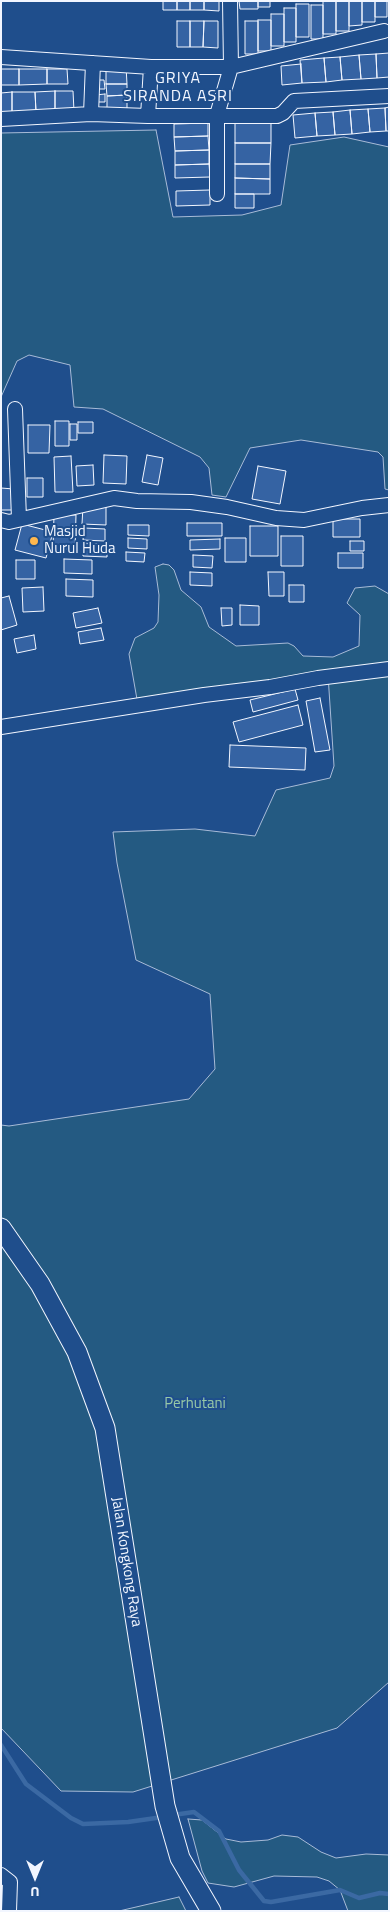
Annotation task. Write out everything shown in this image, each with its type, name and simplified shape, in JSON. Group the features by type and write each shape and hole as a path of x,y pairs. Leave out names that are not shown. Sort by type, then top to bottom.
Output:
{"street":[{"path":"217,194 217,114 231,67 230,1"},
{"path":"1,57 151,67 231,67 384,31"},
{"path":"91,114 93,63"},
{"path":"148,116 151,67"},
{"path":"1,119 91,114 276,116 294,101 389,96"},
{"path":"15,409 19,519"},
{"path":"1,520 9,522 114,498 137,501 191,502 227,507 276,518 304,520 362,508 389,505"},
{"path":"1,727 204,695 389,669"},
{"name":"Jalan Kongkong Raya","path":"1,1228 40,1284 77,1352 105,1428 167,1815 180,1858 211,1911"},
{"path":"1,1875 10,1882 8,1911"}],"green space":[{"path":"156,130 173,217 242,215 281,205 290,145 344,137 389,147 389,490 385,489 383,457 378,452 301,440 250,448 226,497 212,495 209,468 200,457 103,409 74,407 70,365 29,355 17,361 1,397 1,133"},
{"name":"Perhutani","path":"163,564 169,565 174,570 181,590 201,607 209,627 236,646 288,643 294,646 303,656 333,657 359,646 360,615 347,603 355,588 375,586 389,594 389,1682 337,1728 133,1792 61,1791 1,1728 1,1125 9,1126 189,1099 215,1069 210,994 136,960 117,863 113,832 195,829 255,836 276,790 330,778 334,766 328,675 138,705 129,654 135,638 154,628 158,622 159,595 155,567"},
{"path":"188,1819 202,1820 226,1839 241,1842 268,1840 282,1835 298,1837 321,1852 336,1858 366,1854 389,1855 389,1911 348,1911 340,1890 329,1881 317,1877 274,1876 234,1887 208,1883 202,1871"},
{"path":"179,1897 186,1911 119,1911"}],"building":[{"path":"163,1 177,1 177,10 163,10"},
{"path":"177,1 190,1 190,10 177,10"},
{"path":"190,1 204,1 204,10 190,10"},
{"path":"204,1 219,1 219,11 204,10"},
{"path":"239,1 258,1 258,9 240,9"},
{"path":"258,1 270,1 270,7 258,7"},
{"path":"323,1 336,1 336,34 323,34"},
{"path":"336,1 349,1 349,31 336,31"},
{"path":"349,1 362,1 362,25 349,26"},
{"path":"362,1 375,1 375,22 362,22"},
{"path":"375,1 387,1 387,17 375,17"},
{"path":"296,4 309,4 309,37 296,37"},
{"path":"311,5 323,5 323,39 311,39"},
{"path":"284,8 296,8 296,42 284,42"},
{"path":"271,14 284,14 284,46 271,46"},
{"path":"258,20 271,20 271,51 258,51"},
{"path":"177,21 190,21 190,47 177,47"},
{"path":"190,21 204,21 203,47 190,47"},
{"path":"204,21 218,21 218,48 203,47"},
{"path":"245,21 258,21 258,54 245,54"},
{"path":"389,53 389,77 377,78 376,54"},
{"path":"376,54 377,78 361,79 359,55"},
{"path":"359,55 361,79 342,80 340,57"},
{"path":"340,57 342,80 326,82 324,58"},
{"path":"324,58 326,82 302,83 300,60"},
{"path":"301,64 302,83 282,85 281,66"},
{"path":"106,66 126,66 127,84 106,84"},
{"path":"1,69 19,69 19,85 1,85"},
{"path":"19,69 47,69 47,84 19,85"},
{"path":"47,69 67,69 68,84 47,84"},
{"path":"95,80 104,80 105,89 95,89"},
{"path":"106,84 127,84 127,95 107,96"},
{"path":"55,91 73,91 74,111 55,112"},
{"path":"55,91 55,112 36,112 35,92"},
{"path":"12,92 35,92 36,112 12,113"},
{"path":"12,92 12,113 1,113 1,93"},
{"path":"105,94 105,102 95,102 95,95"},
{"path":"127,95 127,110 107,110 107,96"},
{"path":"389,107 389,131 386,131 385,108"},
{"path":"385,108 386,131 370,132 368,109"},
{"path":"368,109 370,132 352,134 350,110"},
{"path":"350,110 352,134 335,135 333,112"},
{"path":"333,112 335,135 317,136 315,113"},
{"path":"315,113 317,136 295,138 293,115"},
{"path":"235,121 271,121 271,143 235,143"},
{"path":"208,123 208,136 174,137 174,124"},
{"path":"208,136 209,150 175,151 174,137"},
{"path":"235,143 271,143 270,164 235,164"},
{"path":"209,150 209,164 175,165 175,151"},
{"path":"209,164 210,177 175,178 175,165"},
{"path":"235,164 270,164 270,179 235,178"},
{"path":"235,178 270,179 270,194 235,194"},
{"path":"210,190 210,205 176,206 176,191"},
{"path":"235,194 254,194 254,208 235,208"},
{"path":"55,421 69,421 69,446 55,446"},
{"path":"78,422 93,422 93,433 78,433"},
{"path":"70,424 77,424 77,440 70,440"},
{"path":"28,425 50,425 49,453 28,453"},
{"path":"104,455 127,456 126,484 103,483"},
{"path":"147,455 163,458 158,485 142,482"},
{"path":"71,456 73,492 55,492 54,457"},
{"path":"93,465 94,485 77,486 76,466"},
{"path":"258,466 286,471 280,504 252,499"},
{"path":"27,478 43,478 43,497 27,497"},
{"path":"1,488 14,489 13,510 1,510"},
{"path":"83,506 106,506 106,525 82,524"},
{"path":"54,515 76,515 75,549 53,549"},
{"path":"333,519 360,519 360,537 333,537"},
{"path":"187,523 222,523 222,536 187,536"},
{"name":"Masjid Nurul Huda","path":"22,524 53,532 46,558 15,550"},
{"path":"128,525 149,525 149,536 128,535"},
{"path":"250,526 278,526 278,556 250,556"},
{"path":"84,528 105,529 105,541 83,540"},
{"path":"281,536 303,536 303,566 281,566"},
{"path":"128,538 147,539 147,549 128,548"},
{"path":"225,538 246,538 246,562 225,562"},
{"path":"220,539 220,549 190,550 190,540"},
{"path":"350,541 364,541 364,551 350,551"},
{"path":"83,543 107,545 107,557 83,556"},
{"path":"126,552 145,553 144,562 126,561"},
{"path":"338,553 363,553 363,568 338,568"},
{"path":"193,555 213,556 212,568 193,567"},
{"path":"64,559 92,560 92,574 64,573"},
{"path":"16,560 35,560 35,579 16,579"},
{"path":"190,572 212,573 212,586 190,585"},
{"path":"268,572 284,572 284,596 269,596"},
{"path":"66,579 93,580 93,597 66,596"},
{"path":"289,585 304,585 304,602 289,602"},
{"path":"43,587 44,611 23,612 22,588"},
{"path":"9,596 17,625 1,630 1,598"},
{"path":"240,605 259,606 259,625 240,625"},
{"path":"98,608 102,623 76,628 73,613"},
{"path":"221,608 232,608 232,625 222,626"},
{"path":"101,628 104,640 80,644 78,632"},
{"path":"34,635 36,649 17,653 14,639"},
{"path":"295,689 298,700 253,712 250,700"},
{"path":"320,698 330,750 315,752 306,701"},
{"path":"298,705 303,725 239,742 233,722"},
{"path":"230,745 306,748 305,770 229,767"}],"waterway":[{"path":"1,1745 26,1784 71,1818 83,1824 128,1822 163,1817"},
{"path":"173,1815 194,1812 219,1831 239,1870 264,1901 271,1902 340,1890 359,1898 380,1893 389,1894"}],"place":[{"name":"Masjid Nurul Huda","path":"34,541"}],"district":[{"name":"GRIYA SIRANDA ASRI","path":"178,88"}]}
